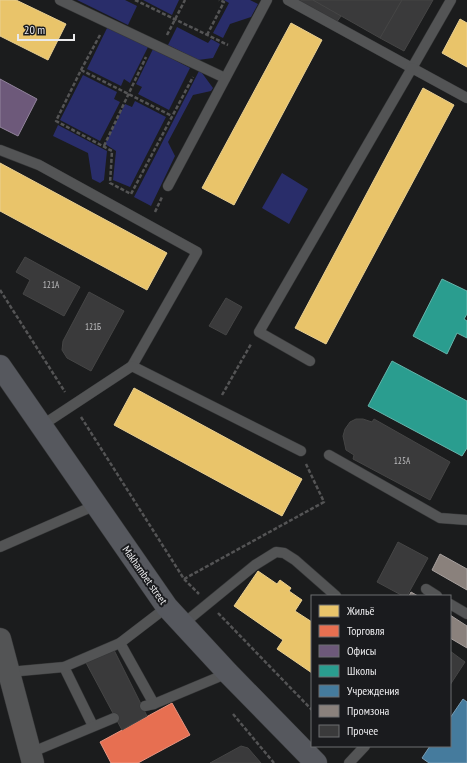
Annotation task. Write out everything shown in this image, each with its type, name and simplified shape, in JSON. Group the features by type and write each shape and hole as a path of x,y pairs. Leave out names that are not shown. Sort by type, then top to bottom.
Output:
{"main road":[{"name":"Makhambet street","path":"0,366 167,607 228,673 316,763"},
{"path":"0,639 31,758"}],"lane":[{"path":"60,0 225,78"},
{"path":"168,186 267,0"},
{"path":"288,0 467,98"},
{"path":"310,361 259,332 451,0"},
{"path":"0,150 39,165 197,252 132,366 41,426"},
{"path":"132,366 301,452"},
{"path":"329,455 440,518 467,520"},
{"path":"0,547 96,505"},
{"path":"183,624 256,565 276,552 284,553 295,560 335,595"},
{"path":"426,589 435,595"},
{"path":"451,605 467,614"},
{"path":"9,672 64,667 120,643 167,607"},
{"path":"120,643 150,705 228,673"},
{"path":"64,667 93,726"},
{"path":"31,758 93,726 114,718"},
{"path":"349,763 364,747"}],"path":[{"path":"135,0 240,51"},
{"path":"104,146 128,94 157,46 175,20 185,0"},
{"path":"207,35 224,2 219,0"},
{"path":"107,22 56,121 112,151 110,183 131,194 199,66"},
{"path":"81,70 172,116"},
{"path":"148,225 168,186"},
{"path":"0,290 184,579 311,709"},
{"path":"215,408 259,332"},
{"path":"184,579 324,502 301,452"},
{"path":"233,714 274,763"}],"shaded area":[{"path":"77,0 125,0 137,6 128,25"},
{"path":"143,0 179,0 172,15"},
{"path":"224,0 250,0 258,4 251,17 230,24 223,38 213,33 229,3"},
{"path":"108,26 148,47 130,83 124,79 121,86 87,69"},
{"path":"177,27 208,43 211,39 220,44 213,58 198,60 168,45"},
{"path":"153,49 190,68 169,110 138,94 142,87 136,84"},
{"path":"199,71 213,88 211,91 193,95 168,142 175,156 151,206 134,197"},
{"path":"83,75 117,92 114,99 120,102 100,141 60,120"},
{"path":"135,101 166,117 130,187 113,180 116,151 105,144 125,104 132,107"},
{"path":"58,125 107,151 104,180 100,183 92,179 88,153 53,136"},
{"path":"282,173 308,189 289,224 262,208"}],"building: Жильё":[{"path":"0,0 16,0 66,24 48,60 0,36"},
{"path":"460,19 467,23 467,67 442,53"},
{"path":"291,23 322,40 234,205 202,188"},
{"path":"423,88 454,105 326,344 295,328"},
{"path":"0,163 167,253 147,290 0,211"},
{"path":"134,388 302,479 282,516 114,425"},
{"path":"258,571 277,584 280,580 291,588 289,591 302,600 295,611 311,621 311,672 277,649 283,640 234,606"}],"building: Торговля":[{"path":"172,703 190,735 138,763 111,763 100,742"}],"building: Офисы":[{"path":"0,79 37,99 18,136 0,127"}],"building: Школы":[{"path":"442,279 467,291 467,314 464,319 467,321 467,338 457,333 447,354 413,336"},
{"path":"392,361 467,401 467,448 462,456 368,406"}],"building: Учреждения":[{"path":"463,699 467,702 467,763 429,763 422,758 429,747 451,747 451,717"}],"building: Промзона":[{"path":"440,554 467,569 467,590 432,570"},
{"path":"411,592 416,595 410,595"},
{"path":"451,616 467,626 467,648 451,639"}],"building: Прочее":[{"path":"295,0 313,0 341,16 336,23"},
{"path":"313,0 402,0 380,38"},
{"path":"402,0 433,0 404,51 380,38"},
{"path":"25,257 80,287 64,316 23,294 30,280 16,272"},
{"path":"89,292 124,311 91,371 67,358 62,350 63,341"},
{"path":"226,298 242,307 226,335 209,326"},
{"path":"356,419 363,419 372,422 374,419 450,462 430,500 353,459 354,455 346,450 343,436 345,429 350,422"},
{"path":"398,542 428,558 408,595 401,595 377,582"},
{"path":"113,648 147,716 122,730 84,659"},
{"path":"451,652 465,662 451,683"},
{"path":"241,746 248,748 261,763 210,763"}]}
